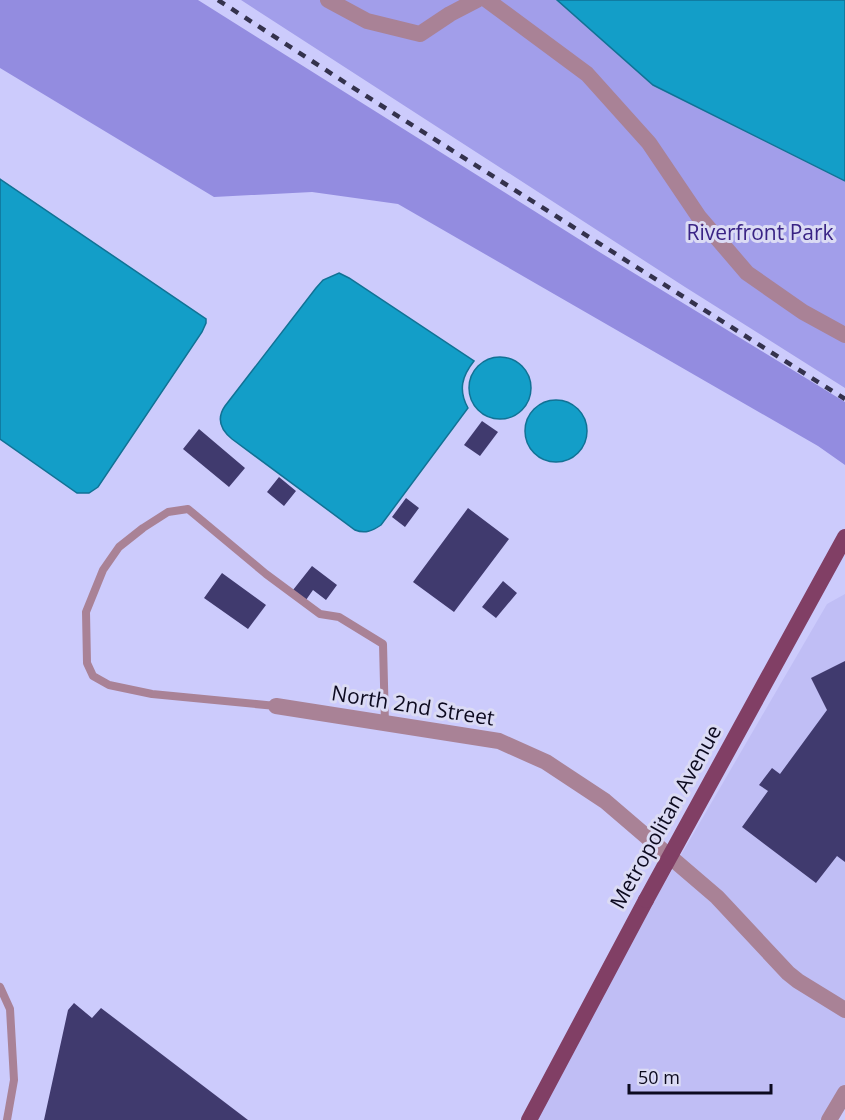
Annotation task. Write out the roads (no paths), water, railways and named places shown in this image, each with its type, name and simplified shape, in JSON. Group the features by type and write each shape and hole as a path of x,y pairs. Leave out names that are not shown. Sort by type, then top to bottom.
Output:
{"main road":[{"name":"Metropolitan Avenue","path":"529,1120 646,900 845,537"}],"street":[{"path":"328,0 367,21 420,34 450,14 477,0"},
{"path":"487,0 588,74 649,143 699,217 747,273 803,312 845,335"},
{"name":"North 2nd Street","path":"276,706 499,741 546,762 605,801 717,897 788,973 845,1010"},
{"path":"829,1120 845,1093"}],"lane":[{"path":"276,706 152,694 108,686 93,676 87,663 86,612 103,570 119,547 168,512 188,509 266,574 320,614 339,617 382,644 385,724"},
{"path":"0,987 10,1009 14,1080 7,1120"}],"railway":[{"path":"218,0 845,399"}],"park label":[{"name":"Riverfront Park","path":"760,233"}]}
